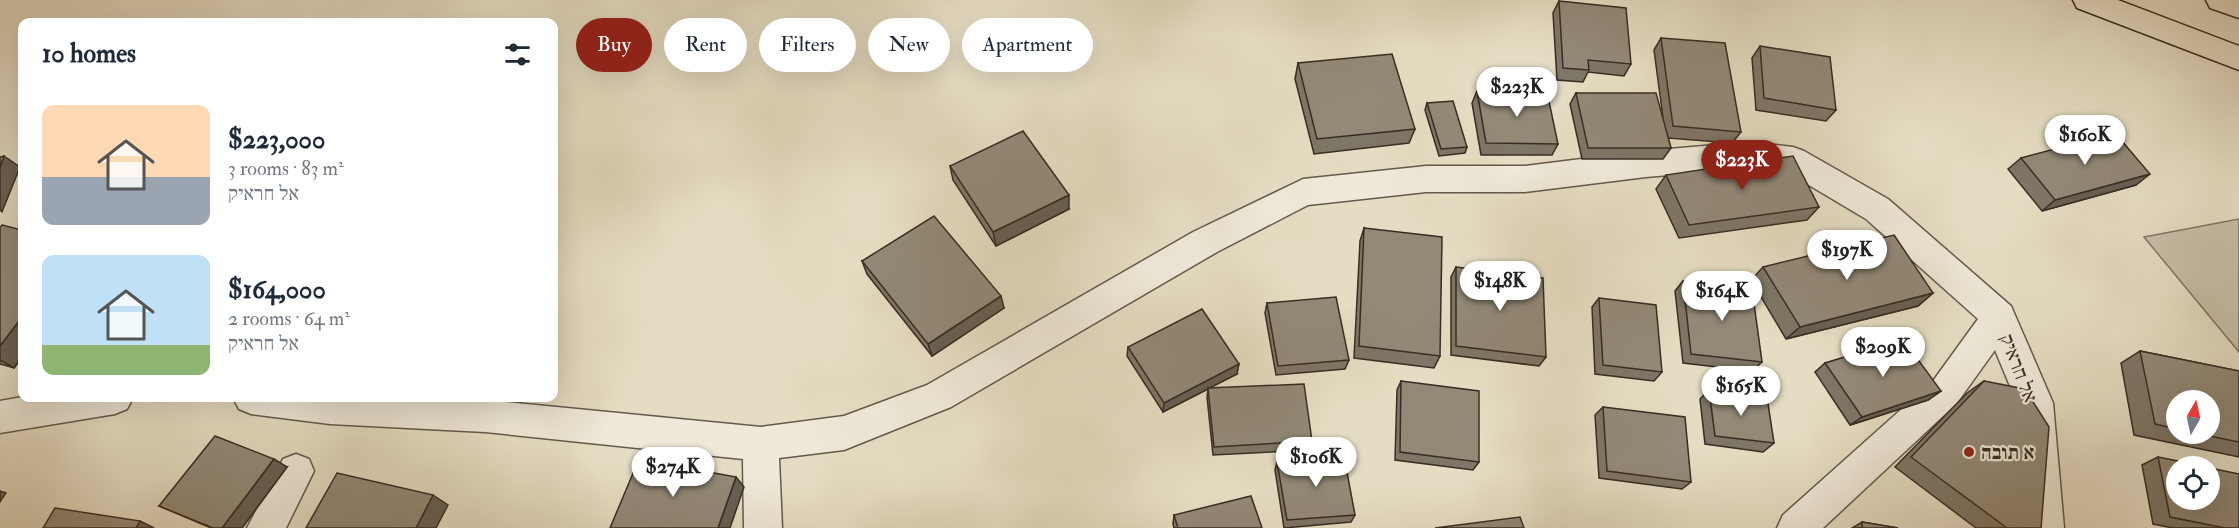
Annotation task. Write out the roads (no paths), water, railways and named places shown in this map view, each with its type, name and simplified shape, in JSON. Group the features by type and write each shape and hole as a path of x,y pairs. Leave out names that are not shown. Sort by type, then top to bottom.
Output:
{"highway":[{"path":"2087,0 2239,58"},
{"path":"2220,0 2239,7"}],"street":[{"path":"283,402 330,408 485,416 761,444 844,433 939,396 1205,242 1302,192 1426,179 1525,179 1646,164 1750,155 1793,160 1877,209 1999,316 1945,392 1796,528"},
{"name":"אל חראיק","path":"1999,316 2035,403 2045,528"},
{"path":"0,417 91,402"},
{"path":"761,444 763,528"},
{"path":"266,528 296,471"}],"place":[{"name":"א תובה","path":"1969,452"}]}
